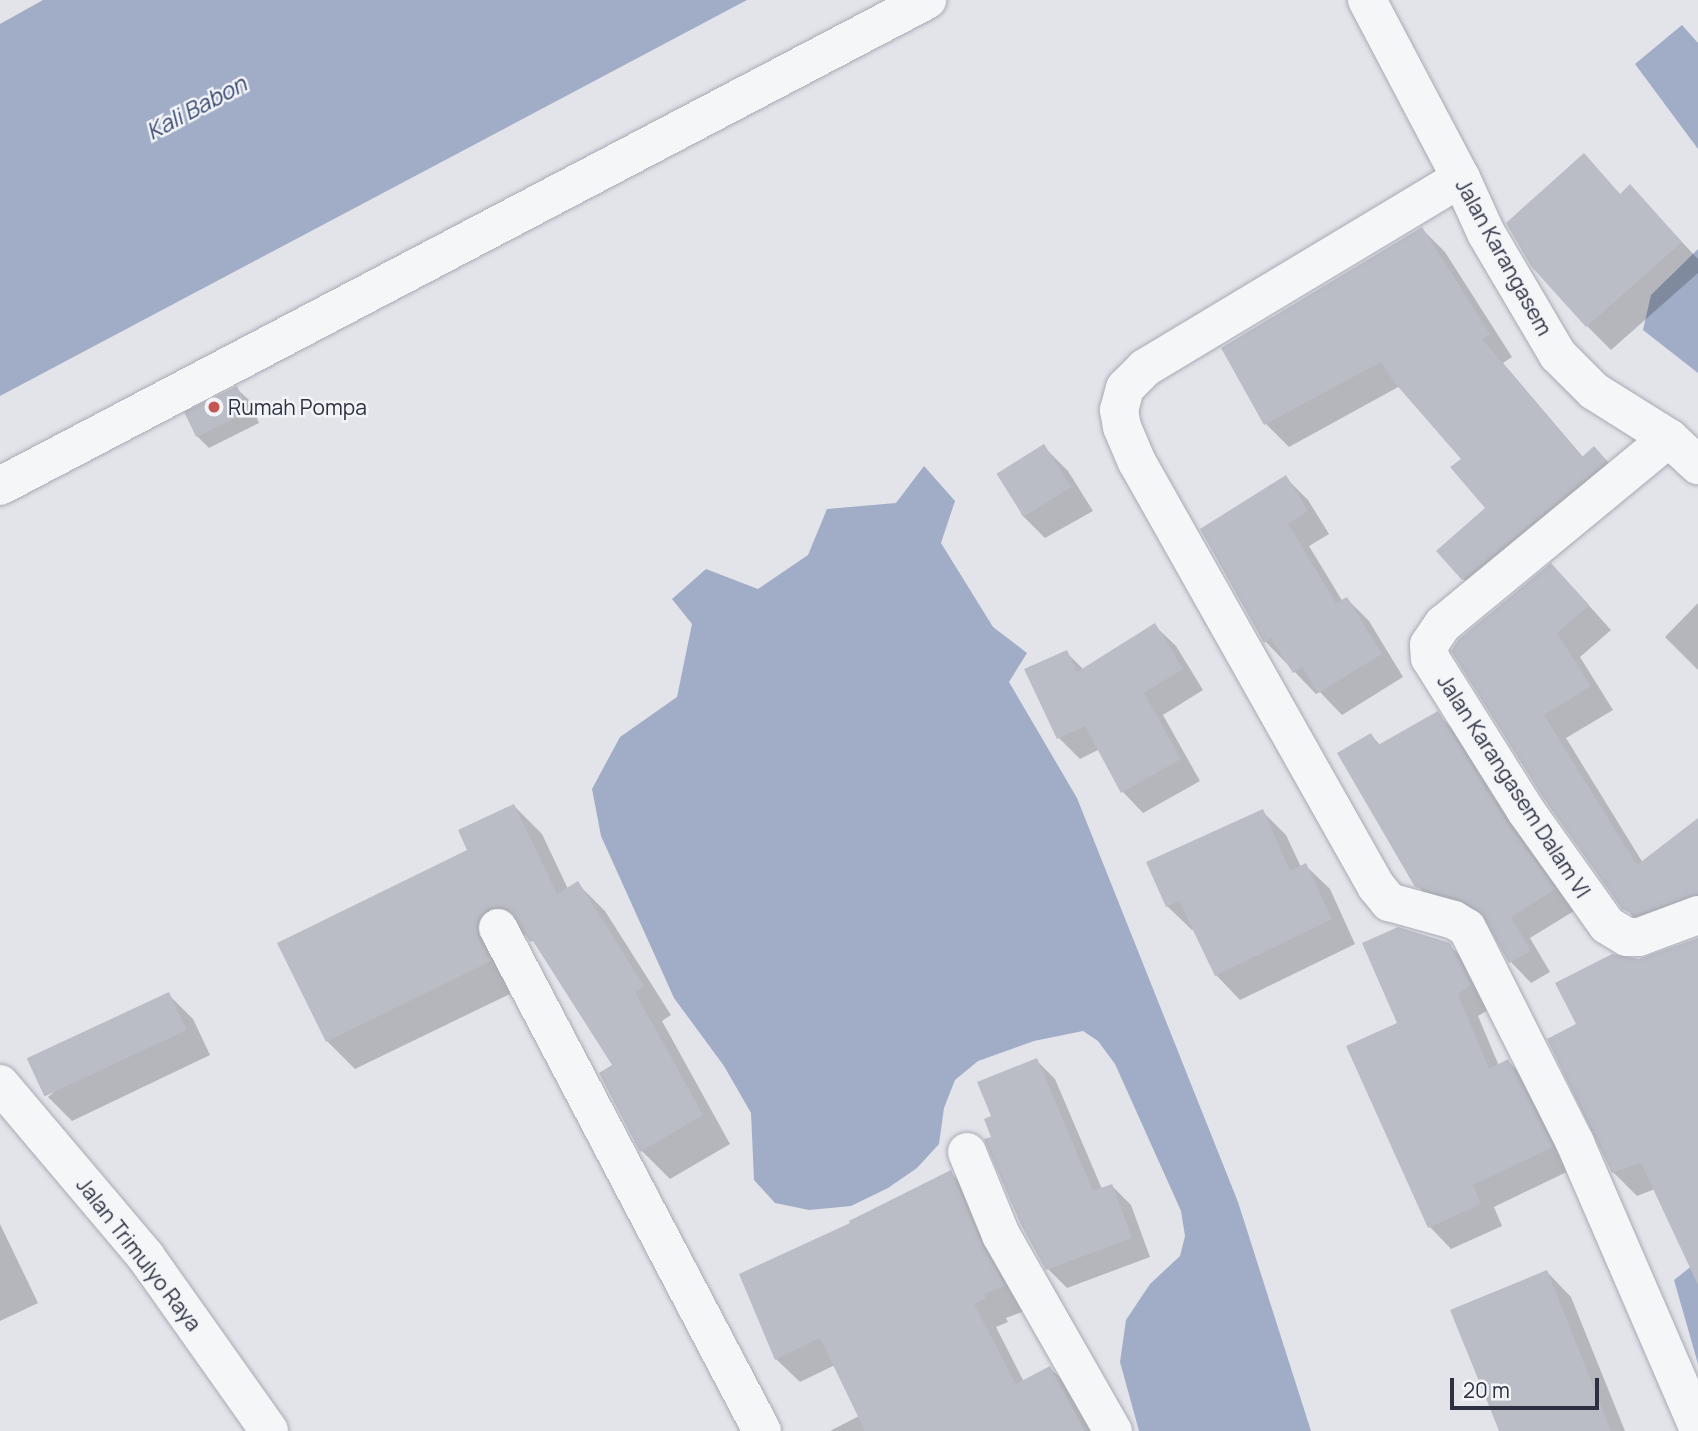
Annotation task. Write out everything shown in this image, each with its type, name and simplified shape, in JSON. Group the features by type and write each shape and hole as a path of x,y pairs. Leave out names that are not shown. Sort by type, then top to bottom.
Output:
{"street":[{"path":"0,486 927,0"},
{"name":"Jalan Karangasem","path":"1367,0 1461,178 1486,233 1558,355 1594,391 1668,438 1698,465"},
{"path":"1461,178 1145,368 1125,388 1119,410 1122,427 1137,462 1376,886 1389,902 1454,920 1467,928 1575,1143 1698,1427"},
{"name":"Jalan Karangasem Dalam VI","path":"1668,438 1443,624 1429,645 1430,658 1527,811 1607,925 1627,937 1651,934 1698,915"},
{"path":"498,928 762,1431"},
{"name":"Jalan Trimulyo Raya","path":"0,1084 146,1257 270,1431"},
{"path":"967,1152 1001,1235 1113,1431"}],"water":[{"name":"Kali Babon","path":"43,0 747,0 0,396 0,24"},
{"path":"1682,25 1698,43 1698,149 1635,64"},
{"path":"1698,249 1698,373 1643,330 1651,295"},
{"path":"924,466 955,501 941,543 993,627 1027,653 1009,682 1077,798 1238,1202 1311,1431 1139,1431 1120,1362 1126,1320 1150,1284 1180,1256 1185,1236 1181,1211 1115,1064 1098,1041 1083,1031 1034,1041 978,1061 955,1080 944,1108 939,1144 917,1168 888,1188 851,1206 809,1210 775,1203 754,1180 751,1113 724,1066 674,998 601,836 592,789 620,737 677,697 692,624 672,599 706,569 758,589 808,555 827,509 896,503"},
{"path":"1698,1261 1698,1364 1674,1280"}],"building":[{"path":"1584,153 1620,194 1630,184 1682,242 1586,327 1531,266 1506,223"},
{"path":"1422,227 1490,334 1482,339 1582,457 1594,446 1607,461 1462,580 1436,551 1485,508 1450,467 1461,459 1394,382 1381,362 1264,425 1221,348"},
{"name":"Rumah Pompa","path":"237,386 249,411 196,437 184,412"},
{"path":"1044,444 1071,487 1024,517 997,474"},
{"path":"1286,475 1308,511 1288,524 1336,603 1347,597 1382,654 1318,693 1302,667 1293,673 1271,638 1264,643 1200,529"},
{"path":"1551,563 1589,605 1557,633 1591,686 1544,715 1637,865 1698,818 1698,894 1635,915 1622,909 1544,799 1451,651 1459,639"},
{"path":"1155,623 1183,669 1144,693 1181,759 1121,793 1085,726 1057,739 1024,669 1067,650 1077,672"},
{"path":"1438,711 1507,823 1555,889 1511,917 1531,951 1509,963 1479,910 1460,899 1415,887 1337,753 1371,733 1378,745"},
{"path":"514,804 557,894 578,881 644,986 635,992 703,1115 640,1152 599,1073 612,1065 533,941 530,942 509,909 500,906 488,908 479,917 476,926 478,938 491,961 326,1042 277,943 467,850 458,830"},
{"path":"1263,809 1290,871 1306,863 1332,919 1215,976 1179,901 1166,907 1146,862"},
{"path":"1398,927 1450,943 1471,985 1458,994 1489,1069 1508,1059 1553,1147 1473,1185 1481,1204 1428,1228 1346,1046 1397,1023 1362,943"},
{"path":"1698,938 1698,1285 1641,1163 1612,1173 1547,1039 1576,1024 1555,983 1612,954 1639,959"},
{"path":"169,992 187,1030 44,1096 27,1058"},
{"path":"1037,1058 1093,1191 1112,1184 1132,1238 1046,1270 1021,1225 984,1139 991,1137 984,1119 991,1116 977,1082"},
{"path":"951,1170 981,1243 1005,1286 984,1294 986,1298 974,1304 1016,1384 1050,1366 1085,1431 865,1431 820,1338 775,1360 739,1274 850,1223 849,1221"},
{"path":"1547,1270 1611,1431 1499,1431 1450,1310"}],"place":[{"name":"Rumah Pompa","path":"214,407"}]}
